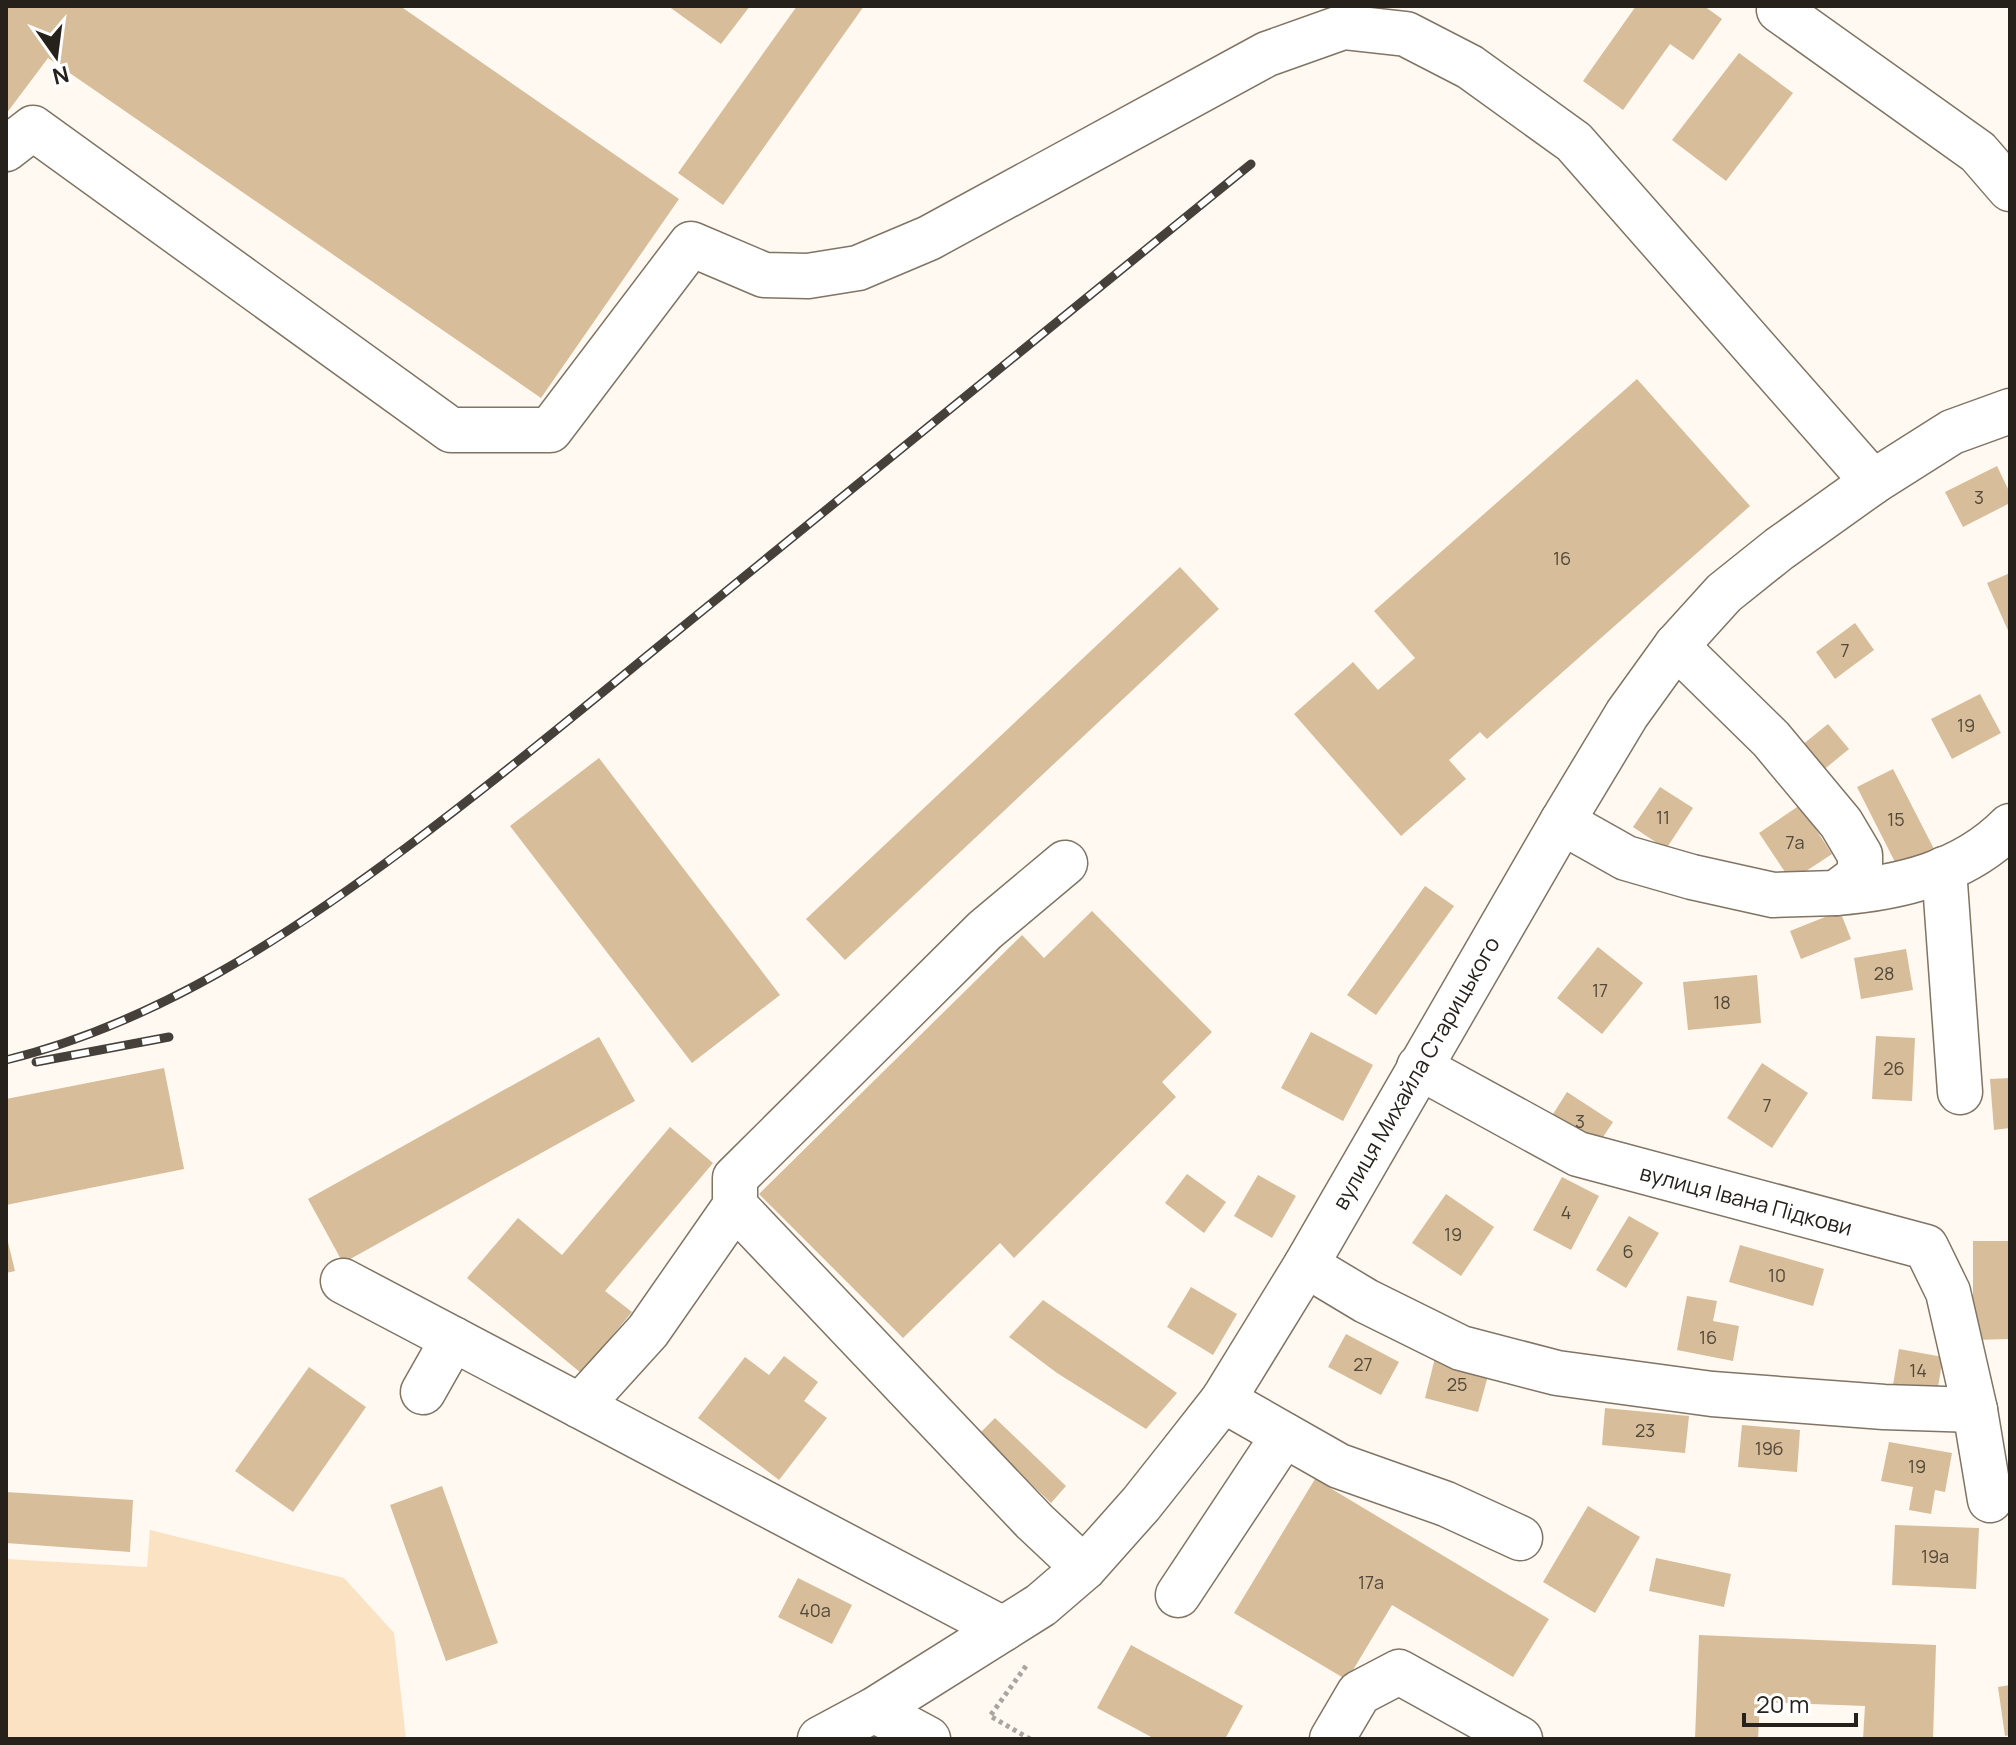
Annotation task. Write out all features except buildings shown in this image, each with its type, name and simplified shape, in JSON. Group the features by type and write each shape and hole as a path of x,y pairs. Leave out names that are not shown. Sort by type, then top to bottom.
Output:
{"street":[{"path":"1782,6 1779,10 1978,152 2010,189"},
{"path":"6,149 33,128 451,430 550,430 691,244 764,275 808,276 858,268 929,238 1267,54 1343,27 1406,34 1470,67 1574,142 1873,482"},
{"name":"вулиця Михайла Старицького","path":"820,1739 874,1710 1041,1605 1084,1568 1141,1504 1223,1400 1306,1265 1562,822 1627,714 1676,646 1724,593 1779,549 1873,482 1952,432 2010,411"},
{"path":"1676,646 1771,739 1841,823 1860,855 1860,875 1836,893"},
{"path":"1562,822 1626,858 1773,895 1883,889 1944,869 1992,844 2010,826"},
{"path":"580,1406 648,1331 735,1206 735,1178 985,930 1065,863"},
{"path":"1944,869 1960,1092"},
{"name":"вулиця Івана Підкови","path":"1419,1067 1578,1154 1926,1247 1948,1292 1975,1410 1990,1500"},
{"path":"735,1206 1023,1510 1084,1568"},
{"path":"1306,1265 1366,1301 1461,1348 1557,1373 1712,1394 1884,1407 1975,1410"},
{"path":"343,1281 1003,1629"},
{"path":"423,1392 453,1339"},
{"path":"1223,1400 1339,1466 1446,1504 1520,1538"},
{"path":"1178,1595 1284,1435"},
{"path":"1332,1739 1359,1693 1399,1672 1520,1739"},
{"path":"874,1710 928,1739"}],"path":[{"path":"1026,1666 990,1716 1030,1739"}],"shaded area":[{"path":"150,1530 344,1578 394,1633 406,1739 6,1739 6,1559 147,1567"}],"railway":[{"path":"6,1060 115,1024 167,1000 266,945 361,881 548,737 1251,164"},
{"path":"36,1062 169,1037"}]}
